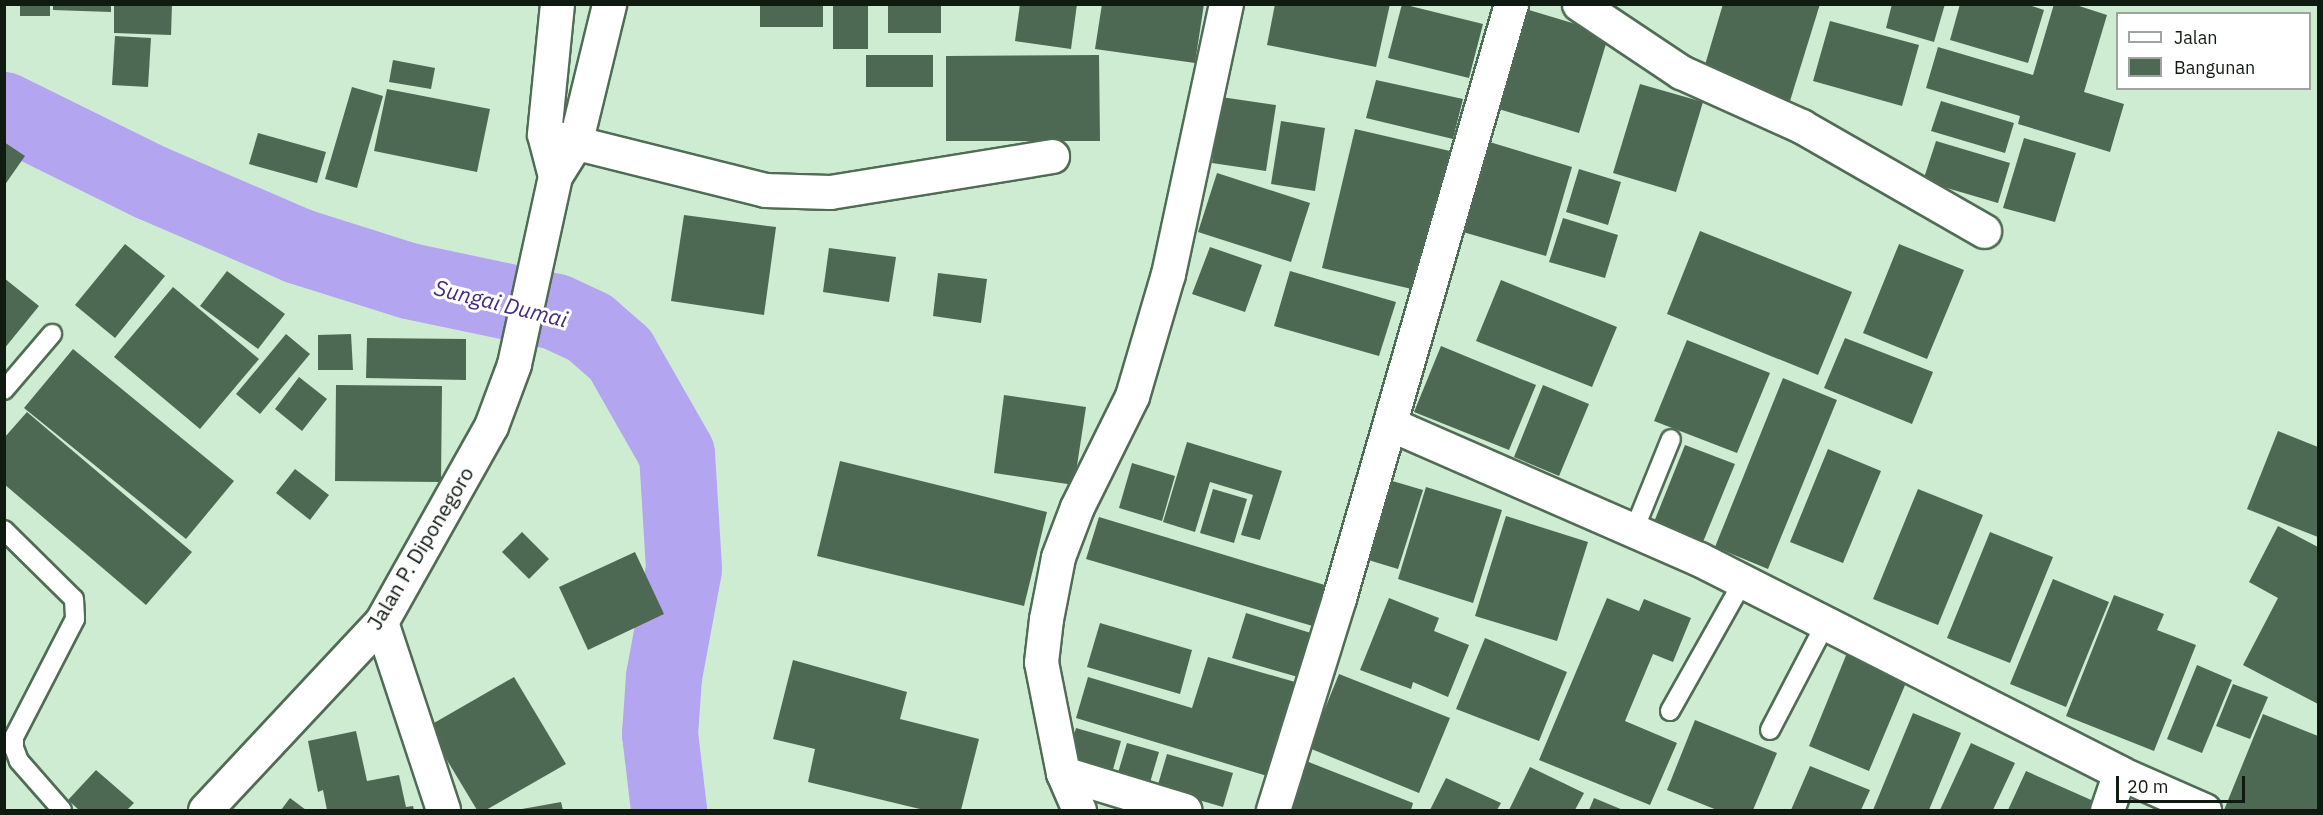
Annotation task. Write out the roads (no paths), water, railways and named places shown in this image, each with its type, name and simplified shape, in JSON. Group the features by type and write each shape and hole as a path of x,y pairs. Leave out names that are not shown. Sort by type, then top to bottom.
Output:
{"street":[{"path":"555,176 544,134 557,4"},
{"path":"555,176 575,144 609,4"},
{"path":"1079,810 1063,773 1041,662 1058,557 1077,507 1132,396 1168,274 1226,4"},
{"path":"1273,810 1390,424 1510,4"},
{"path":"1579,4 1681,72 1801,126 1984,231"},
{"path":"544,134 575,144 765,190 830,192 1052,156"},
{"name":"Jalan P. Diponegoro","path":"205,810 381,622 491,426 514,364 540,233 555,176"},
{"path":"1390,424 1634,530 2120,773 2204,810"},
{"path":"381,622 443,810"},
{"path":"1063,773 1185,810"},
{"path":"2107,810 2120,773"}],"lane":[{"path":"4,390 52,334"},
{"path":"1634,530 1671,439"},
{"path":"4,530 74,599 75,619 14,737 14,748 19,761 62,810"},
{"path":"1670,711 1742,583"},
{"path":"1770,730 1826,625"}],"waterway":[{"name":"Sungai Dumai","path":"4,110 152,183 298,246 409,281 556,312 590,328 620,354 677,454 684,569 664,677 660,734 669,810"}]}
